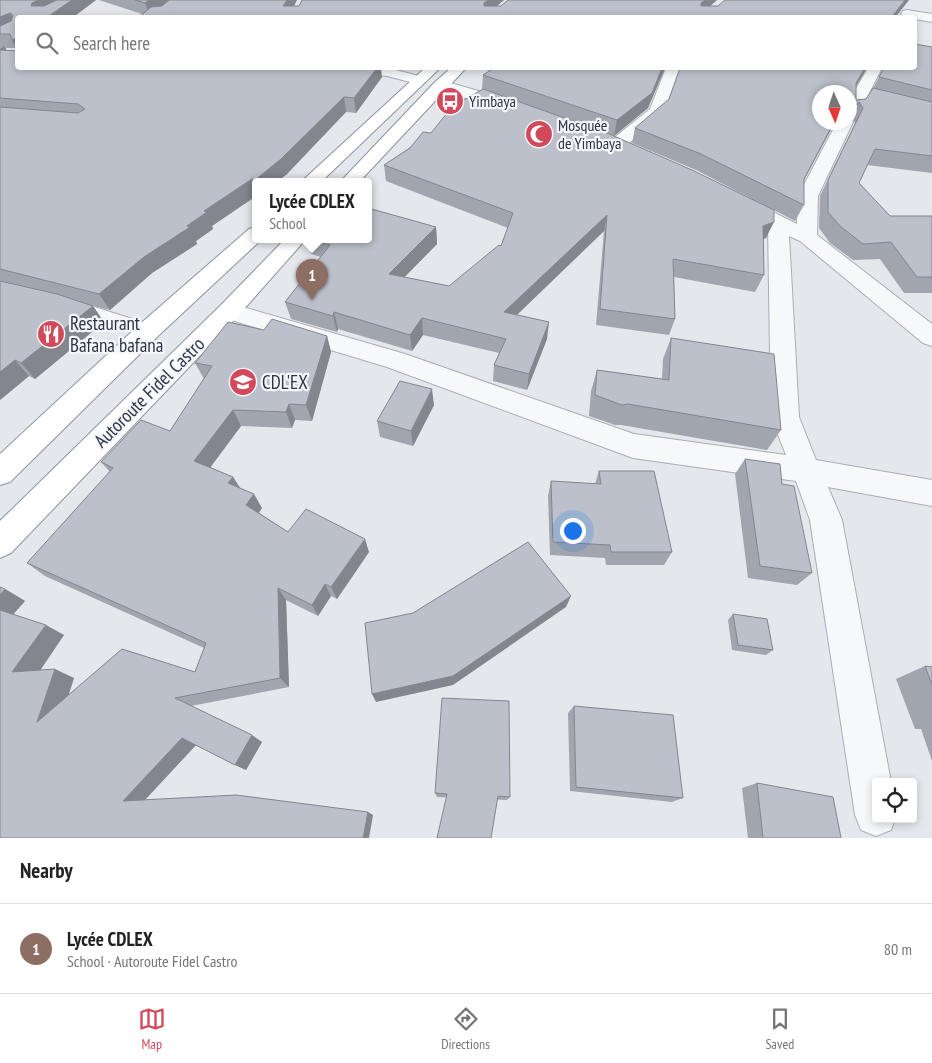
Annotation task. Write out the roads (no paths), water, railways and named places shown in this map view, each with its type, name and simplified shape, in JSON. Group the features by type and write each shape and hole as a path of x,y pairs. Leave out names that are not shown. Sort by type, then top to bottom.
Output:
{"highway":[{"path":"314,178 430,70"},
{"path":"353,178 440,85 457,70"},
{"path":"0,473 149,330 252,237"},
{"name":"Autoroute Fidel Castro","path":"0,543 229,311 292,243"}],"street":[{"path":"907,15 916,0"},
{"path":"917,17 932,18"},
{"path":"368,70 388,72 418,80"},
{"path":"616,145 657,111 672,70"},
{"path":"874,70 858,95 932,113"},
{"path":"440,85 484,97 526,114"},
{"path":"807,237 808,196 841,130"},
{"path":"598,139 634,153"},
{"path":"745,205 807,237 932,337"},
{"path":"778,222 785,417 826,520 872,791"},
{"path":"229,311 396,360 633,446 805,470 932,493"},
{"path":"877,823 880,838"}],"lane":[{"path":"63,303 149,330"}],"place":[{"name":"Yimbaya","path":"450,101"},
{"name":"Mosquée de Yimbaya","path":"539,134"},
{"name":"Lycée CDLEX","path":"312,300"},
{"name":"Restaurant Bafana bafana","path":"51,334"},
{"name":"CDL'EX","path":"243,382"}]}
